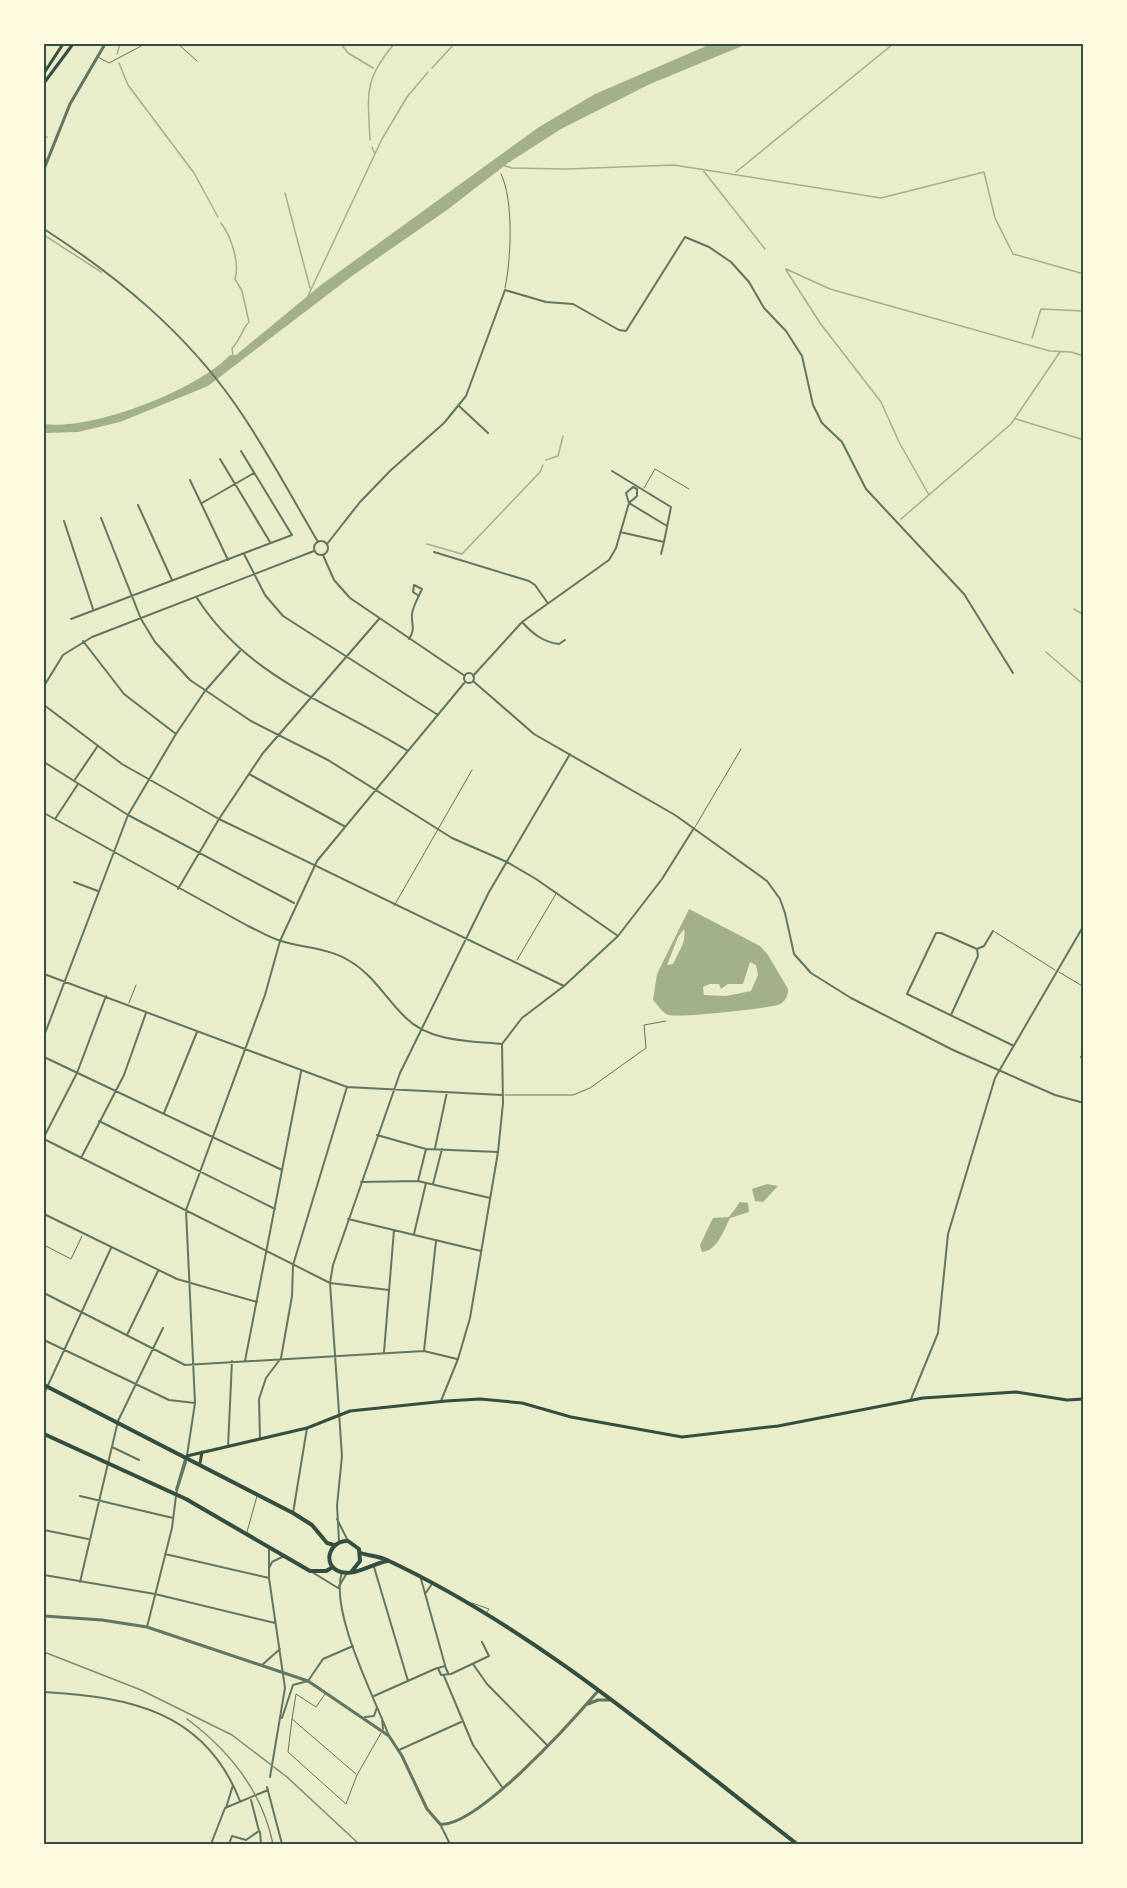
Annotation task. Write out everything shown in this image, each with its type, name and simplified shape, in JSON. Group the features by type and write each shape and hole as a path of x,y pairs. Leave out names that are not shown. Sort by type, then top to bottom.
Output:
{"main road":[{"path":"44,73 63,44"},
{"path":"44,83 73,44"},
{"path":"45,1385 293,1512 310,1522 327,1543 348,1541 356,1545 361,1553 360,1562 352,1571"},
{"path":"187,1456 306,1428 340,1414 387,1406 441,1401 480,1399 522,1403 571,1418 682,1437 778,1426 911,1399 1016,1392 1083,1399"},
{"path":"44,1434 176,1494 310,1571 326,1571 333,1567"},
{"path":"200,1463 202,1452"},
{"path":"336,1543 329,1554 333,1567 344,1572 389,1561"},
{"path":"361,1553 389,1561 432,1584 486,1614 545,1652 611,1700 797,1845"}],"street":[{"path":"44,169 70,104 105,44"},
{"path":"44,229 102,268 139,297 172,328 207,368 241,414 318,542 327,544"},
{"path":"323,555 328,551 327,544 371,490 444,423 459,406 471,386 505,290 546,302 573,304 620,330 626,331 685,237 709,247 731,262 749,282 764,308 786,331 802,356 813,405 822,423 842,442 866,489 923,547 964,594 1013,673"},
{"path":"459,406 488,433"},
{"path":"71,619 292,535 241,451"},
{"path":"220,459 270,542"},
{"path":"612,471 671,507 661,554"},
{"path":"201,504 254,473"},
{"path":"190,480 228,560"},
{"path":"638,488 630,487 627,490 626,496 629,503 667,526"},
{"path":"44,686 63,655 83,641 315,551 323,555 328,572 337,586 379,619 465,676 473,675 522,622 609,560 616,548 629,503 637,496 638,488"},
{"path":"138,505 172,580"},
{"path":"101,518 141,619 173,663 205,691 277,735 328,760 437,829 507,862 557,892 618,936"},
{"path":"64,521 93,610"},
{"path":"619,532 664,542"},
{"path":"315,551 318,542"},
{"path":"434,552 529,580 547,602"},
{"path":"244,554 254,575 283,616 346,659 438,715"},
{"path":"409,639 414,630 412,611 419,596"},
{"path":"196,597 222,632 240,651 266,671 408,751"},
{"path":"178,889 219,819 277,735 379,619"},
{"path":"522,622 537,637 548,642 559,644 565,640"},
{"path":"83,641 124,694 176,734"},
{"path":"44,1036 128,815 148,779 205,691 240,651"},
{"path":"473,675 473,681 519,723 694,828 757,872 775,890 785,913 794,954 810,974 850,998 998,1071 1055,1095 1083,1103"},
{"path":"147,1627 173,1518 176,1494 187,1456 195,1403 186,1210 246,1048 280,941 295,903 314,867 344,826 465,682 465,676"},
{"path":"465,682 473,681"},
{"path":"44,705 97,747 219,819 394,906 564,986"},
{"path":"74,781 97,747"},
{"path":"336,1543 342,1456 330,1283 333,1265 393,1089 465,940 570,754"},
{"path":"44,762 128,815 198,854 295,903"},
{"path":"248,774 344,826"},
{"path":"55,820 78,784"},
{"path":"44,813 178,889 280,941 335,953 352,962 373,978 406,1018 421,1029 450,1038 502,1044"},
{"path":"441,1401 458,1359 470,1318 498,1152 502,1095 502,1044 522,1018 564,986 618,936 662,879 694,828"},
{"path":"74,882 98,891"},
{"path":"911,1399 938,1333 948,1234 998,1071 1083,925"},
{"path":"993,931 984,946 977,949 942,933 936,933 907,994 1012,1045"},
{"path":"951,1015 978,956 977,949"},
{"path":"44,974 347,1087 502,1095"},
{"path":"106,996 77,1072 44,1138 330,1283 389,1290"},
{"path":"81,1158 116,1090 146,1012"},
{"path":"164,1113 197,1032"},
{"path":"1083,1053 1081,1057 1083,1062"},
{"path":"44,1057 283,1170"},
{"path":"245,1360 301,1071"},
{"path":"260,1440 258,1399 266,1378 281,1358 292,1296 293,1265 347,1087"},
{"path":"434,1149 447,1092"},
{"path":"99,1121 275,1209"},
{"path":"377,1135 426,1149 498,1152"},
{"path":"418,1181 426,1149"},
{"path":"433,1185 442,1149"},
{"path":"361,1182 418,1181 490,1198"},
{"path":"414,1234 426,1183"},
{"path":"44,1214 158,1271 191,1284 257,1302"},
{"path":"348,1219 481,1251"},
{"path":"384,1352 394,1230"},
{"path":"424,1351 436,1240"},
{"path":"44,1394 45,1385 111,1248"},
{"path":"127,1335 158,1271"},
{"path":"44,1293 185,1365 424,1351 458,1359"},
{"path":"80,1582 118,1421 163,1328"},
{"path":"44,1340 169,1400 195,1403"},
{"path":"228,1447 232,1361"},
{"path":"293,1512 306,1428"},
{"path":"112,1447 139,1460"},
{"path":"80,1496 173,1518"},
{"path":"337,1517 348,1541"},
{"path":"44,1530 89,1540"},
{"path":"269,1547 267,1551 269,1578 285,1688 270,1777"},
{"path":"165,1554 269,1578"},
{"path":"269,1568 278,1557 284,1556"},
{"path":"371,1565 375,1568 408,1681"},
{"path":"310,1571 338,1588"},
{"path":"344,1572 338,1588 352,1646 389,1736"},
{"path":"44,1575 155,1594 275,1623"},
{"path":"421,1579 448,1673"},
{"path":"425,1594 432,1584"},
{"path":"44,1617 102,1620 147,1627 308,1681 383,1729 399,1750 427,1809 440,1824 450,1845"},
{"path":"444,1676 489,1656 482,1642"},
{"path":"281,1721 293,1685 308,1681 323,1659 352,1646"},
{"path":"261,1666 280,1649"},
{"path":"473,1664 505,1704 549,1746"},
{"path":"374,1696 445,1666"},
{"path":"438,1668 439,1674 444,1676 461,1722 480,1758 502,1787"},
{"path":"440,1824 450,1825 458,1822 502,1787 549,1746 598,1691"},
{"path":"44,1692 113,1698 163,1715 188,1730 213,1752 233,1785 240,1802"},
{"path":"587,1705 598,1700 611,1700"},
{"path":"365,1717 376,1714 377,1704"},
{"path":"377,1704 383,1729"},
{"path":"399,1750 461,1722"},
{"path":"211,1845 233,1785"},
{"path":"225,1808 267,1788 282,1845"},
{"path":"251,1800 260,1831 261,1845"},
{"path":"229,1845 232,1836 246,1840 260,1831"},
{"path":"246,1840 246,1845"}],"lane":[{"path":"97,56 109,63 145,44"},
{"path":"163,44 178,44 197,61"},
{"path":"501,174 507,192 508,243 505,290"},
{"path":"643,490 655,469 689,489"},
{"path":"694,828 741,749"},
{"path":"394,906 472,770"},
{"path":"515,963 557,892"},
{"path":"993,931 1083,987"},
{"path":"128,1005 136,985"},
{"path":"502,1095 573,1095 590,1088 646,1048 644,1025 666,1021"},
{"path":"44,1245 71,1259 83,1234"},
{"path":"246,1534 258,1494"},
{"path":"469,1605 475,1602 489,1609 486,1614"},
{"path":"326,1692 316,1707 296,1694 288,1752 346,1804 357,1775 383,1729"},
{"path":"292,1719 357,1775"}],"shaded area":[{"path":"711,44 747,44 650,84 561,129 508,163 447,210 352,276 208,386 120,422 78,432 44,433 44,424 89,421 115,414 143,405 194,382 230,355 236,355 321,285 539,127 595,94"},
{"path":"689,909 760,946 768,955 788,989 788,993 782,1003 774,1006 706,1014 669,1015 662,1011 653,1000 657,974","holes":["684,929 683,942 673,964 667,965 678,937","750,962 756,965 758,975 751,991 726,996 704,995 703,987 710,984 719,984 721,989 728,984 743,984"]},
{"path":"767,1184 778,1186 763,1202 755,1201 752,1189"},
{"path":"740,1202 748,1203 749,1212 730,1218 716,1244 702,1252 700,1245 713,1218 729,1217"}],"waterway":[{"path":"117,54 120,44"},
{"path":"341,44 348,53 373,68"},
{"path":"370,140 369,99 372,79 394,44"},
{"path":"432,68 454,44"},
{"path":"736,172 893,44"},
{"path":"119,63 128,85 194,173 218,217"},
{"path":"307,298 382,139 407,97 428,72"},
{"path":"372,147 375,154"},
{"path":"502,165 512,168 566,169 674,165 881,198 984,172 995,218 1013,254 1084,274"},
{"path":"702,169 765,249"},
{"path":"285,193 310,288"},
{"path":"221,223 234,250 235,279 242,291 249,322 232,348 233,356"},
{"path":"44,235 101,272"},
{"path":"786,269 830,289 1050,351 1071,352 1084,356"},
{"path":"786,270 820,323 881,402 899,442 929,495"},
{"path":"1032,338 1041,309 1084,311"},
{"path":"901,519 1011,424 1060,352"},
{"path":"1016,419 1084,440"},
{"path":"546,460 558,456 563,436"},
{"path":"427,544 462,554 540,472 543,465"},
{"path":"1074,609 1084,615"},
{"path":"1046,652 1084,685"}],"railway":[{"path":"44,1652 141,1690 232,1735 287,1777 359,1844"},
{"path":"187,1719 203,1731 242,1774 261,1807 273,1844"}]}
